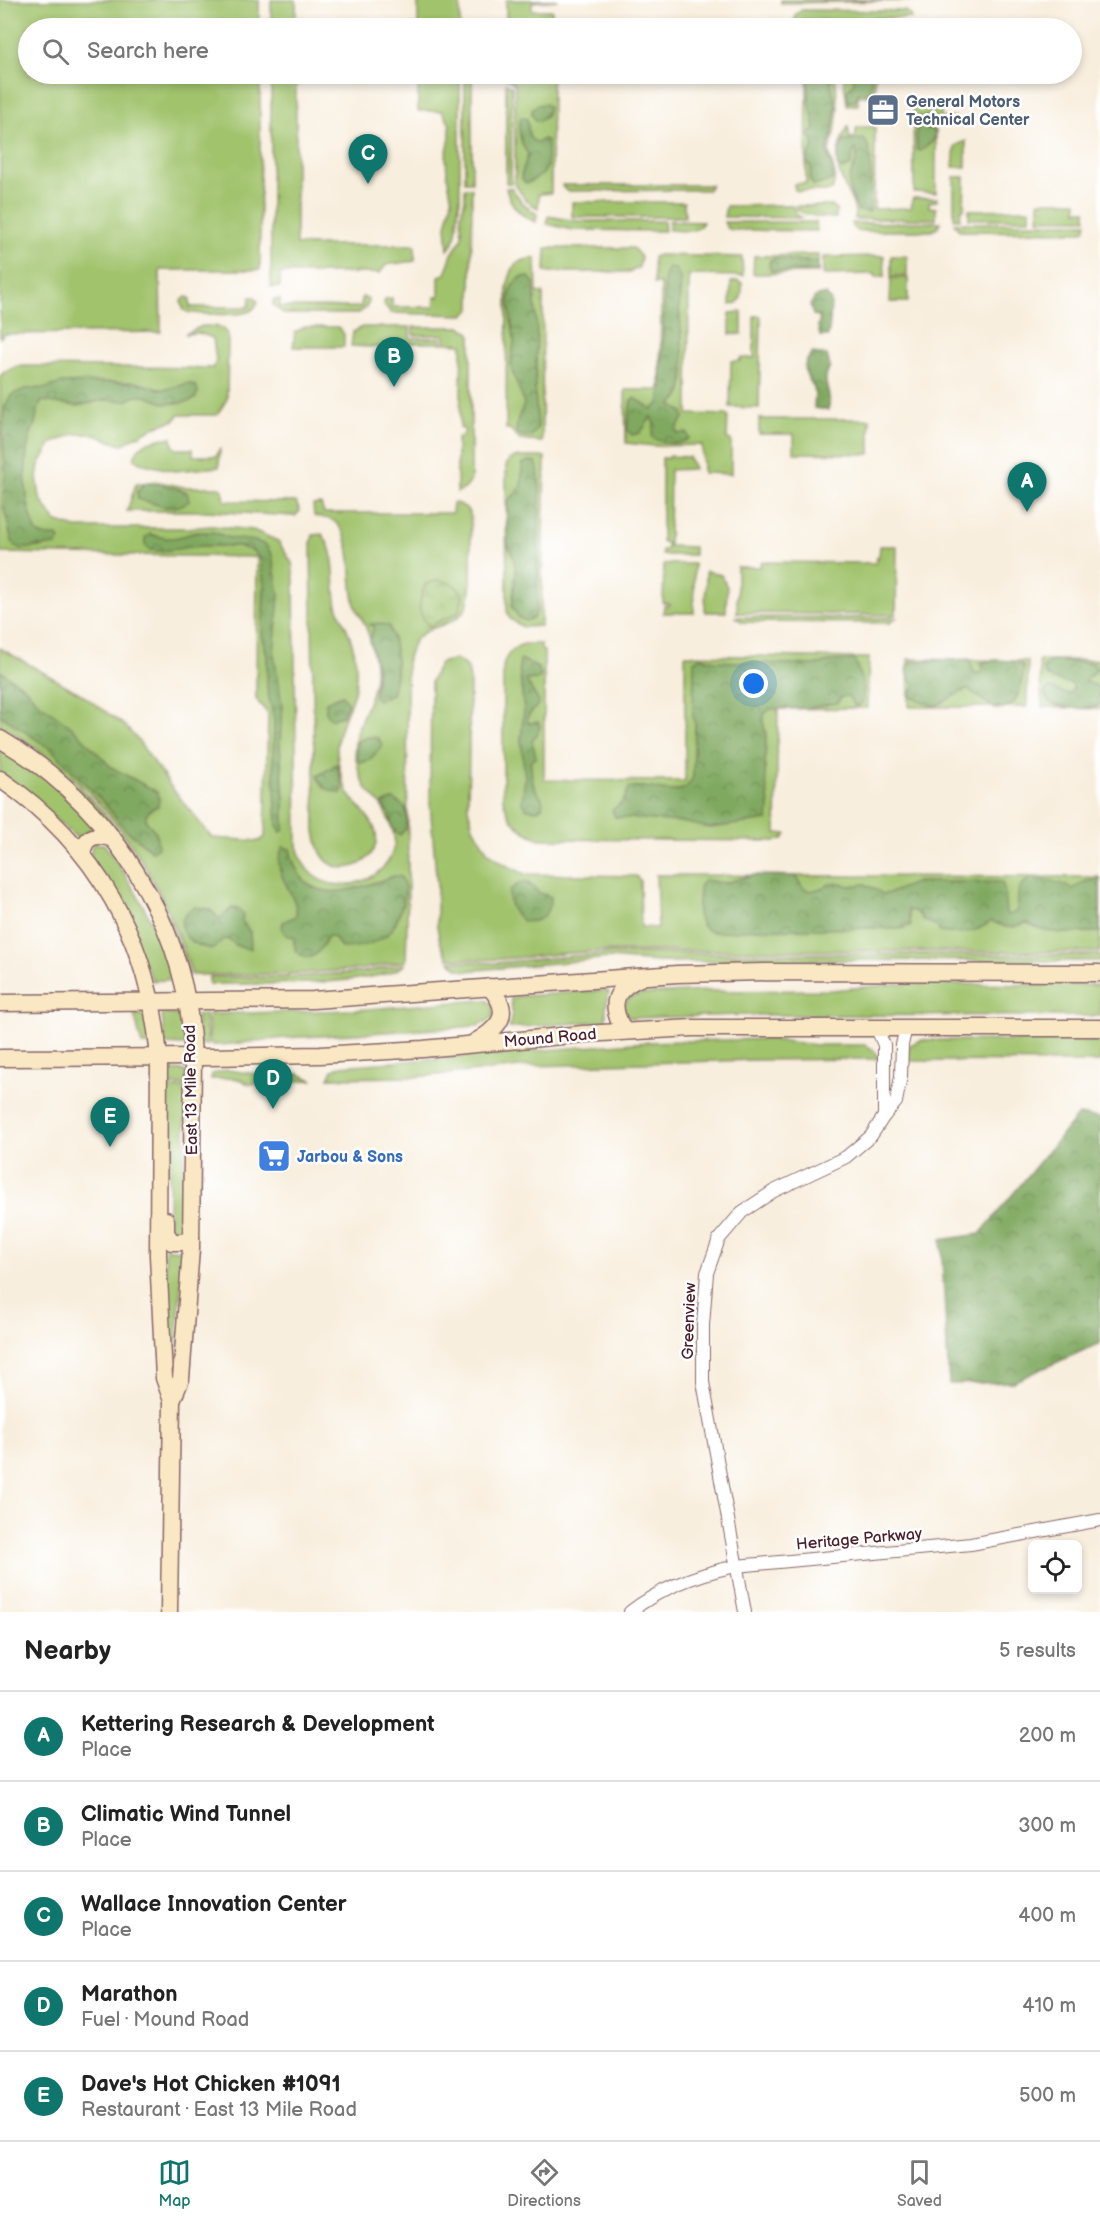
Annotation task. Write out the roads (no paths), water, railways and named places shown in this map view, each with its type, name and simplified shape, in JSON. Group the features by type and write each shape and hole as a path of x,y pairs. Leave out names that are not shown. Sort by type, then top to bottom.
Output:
{"main road":[{"name":"East 13 Mile Road","path":"0,739 33,761 64,786 113,839 154,904 175,958 186,1002 193,1057 190,1238 181,1379 172,1401"},
{"name":"East 13 Mile Road","path":"0,779 47,816 82,854 107,890 126,925 145,975 151,1002 159,1058 158,1255 164,1378 172,1401 169,1612"},
{"path":"82,854 85,843 92,836 104,835 113,839"},
{"path":"0,1003 338,999 646,975 764,972 1100,973"},
{"path":"624,1031 615,1013 616,998 625,986 646,975"},
{"path":"472,1044 495,1028 502,1014 499,1000 489,987"},
{"name":"Mound Road","path":"0,1058 320,1055 624,1031 715,1028 1100,1028"},
{"path":"158,1172 166,1178 166,1233 168,1239 178,1243 190,1238"}],"street":[{"path":"876,1027 884,1045 884,1116"},
{"name":"Greenview","path":"745,1612 703,1382 703,1325 707,1274 719,1239 742,1212 774,1191 846,1157 864,1144 896,1102 906,1027"},
{"name":"Heritage Parkway","path":"630,1612 666,1590 705,1572 736,1566 971,1544 1100,1520"}],"place":[{"name":"General Motors Technical Center","path":"883,110"},
{"name":"Wallace Innovation Center","path":"368,184"},
{"name":"Climatic Wind Tunnel","path":"394,387"},
{"name":"Kettering Research & Development","path":"1027,512"},
{"name":"Marathon","path":"273,1109"},
{"name":"Dave's Hot Chicken #1091","path":"110,1147"},
{"name":"Jarbou & Sons","path":"274,1156"}]}
